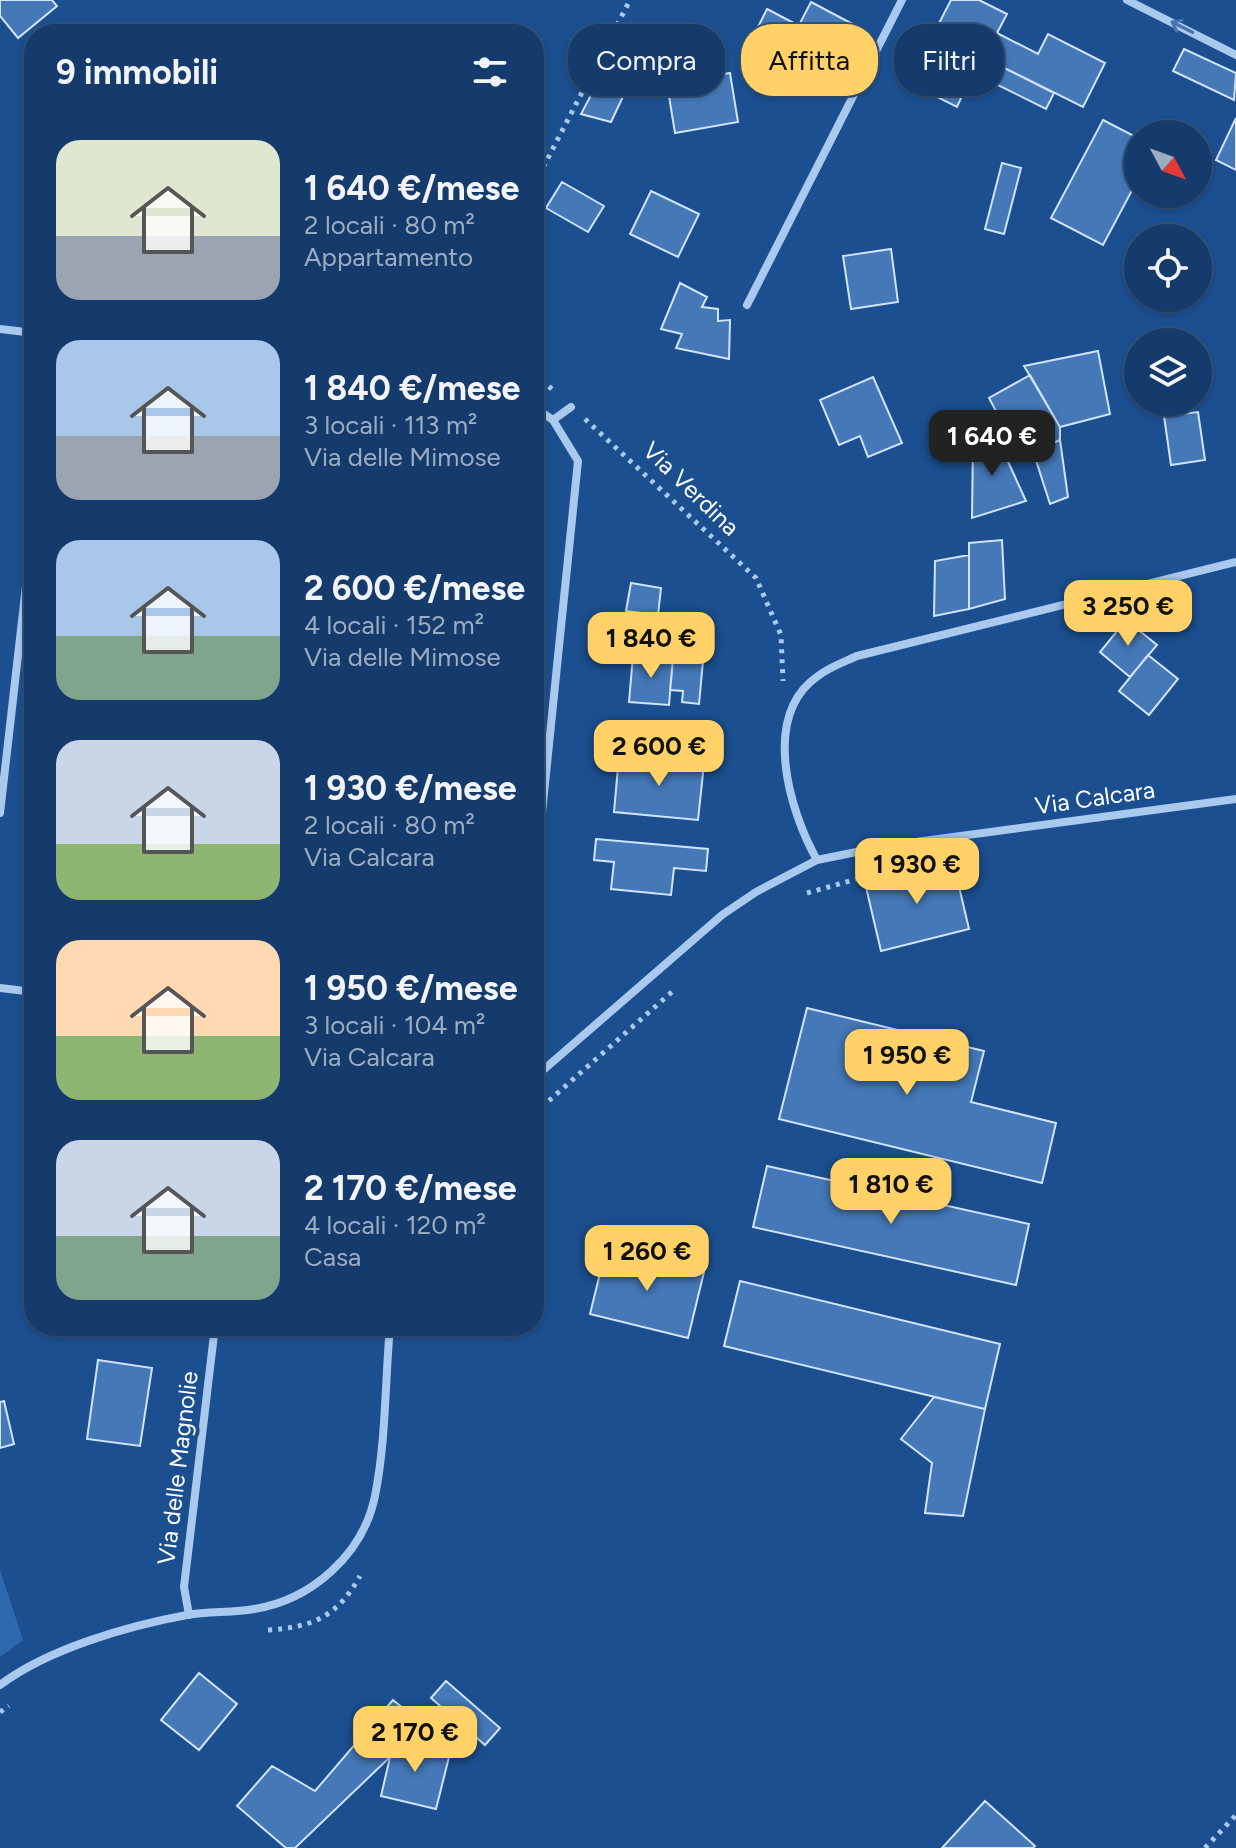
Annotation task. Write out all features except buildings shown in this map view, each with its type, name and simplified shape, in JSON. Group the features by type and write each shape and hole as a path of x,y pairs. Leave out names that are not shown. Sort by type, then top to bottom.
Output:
{"street":[{"path":"747,305 902,0"},
{"path":"1127,0 1236,55"},
{"path":"0,329 24,332"},
{"path":"553,420 571,407"},
{"path":"544,414 553,420 578,461 544,793"},
{"path":"817,860 803,835 784,764 795,704 816,677 857,656 1236,562"},
{"path":"0,813 24,603"},
{"name":"Via Calcara","path":"544,1069 722,915 756,892 817,860 886,846 1236,799"},
{"path":"0,988 24,991"},
{"name":"Via delle Magnolie","path":"189,1615 184,1587 214,1336"},
{"path":"0,1685 18,1672 115,1632 189,1615 254,1609 292,1600 318,1584 343,1559 363,1531 375,1498 389,1336"}],"path":[{"path":"544,166 630,0"},
{"name":"Via Verdina","path":"544,382 607,436 756,578 781,635 784,659"},
{"path":"799,896 828,885"},
{"path":"544,1105 684,980"},
{"path":"257,1631 303,1628 324,1618 352,1589 365,1566"},
{"path":"0,1712 21,1698"},
{"path":"1205,1848 1236,1815"}],"shaded area":[{"path":"0,1570 23,1640 0,1657"}]}
